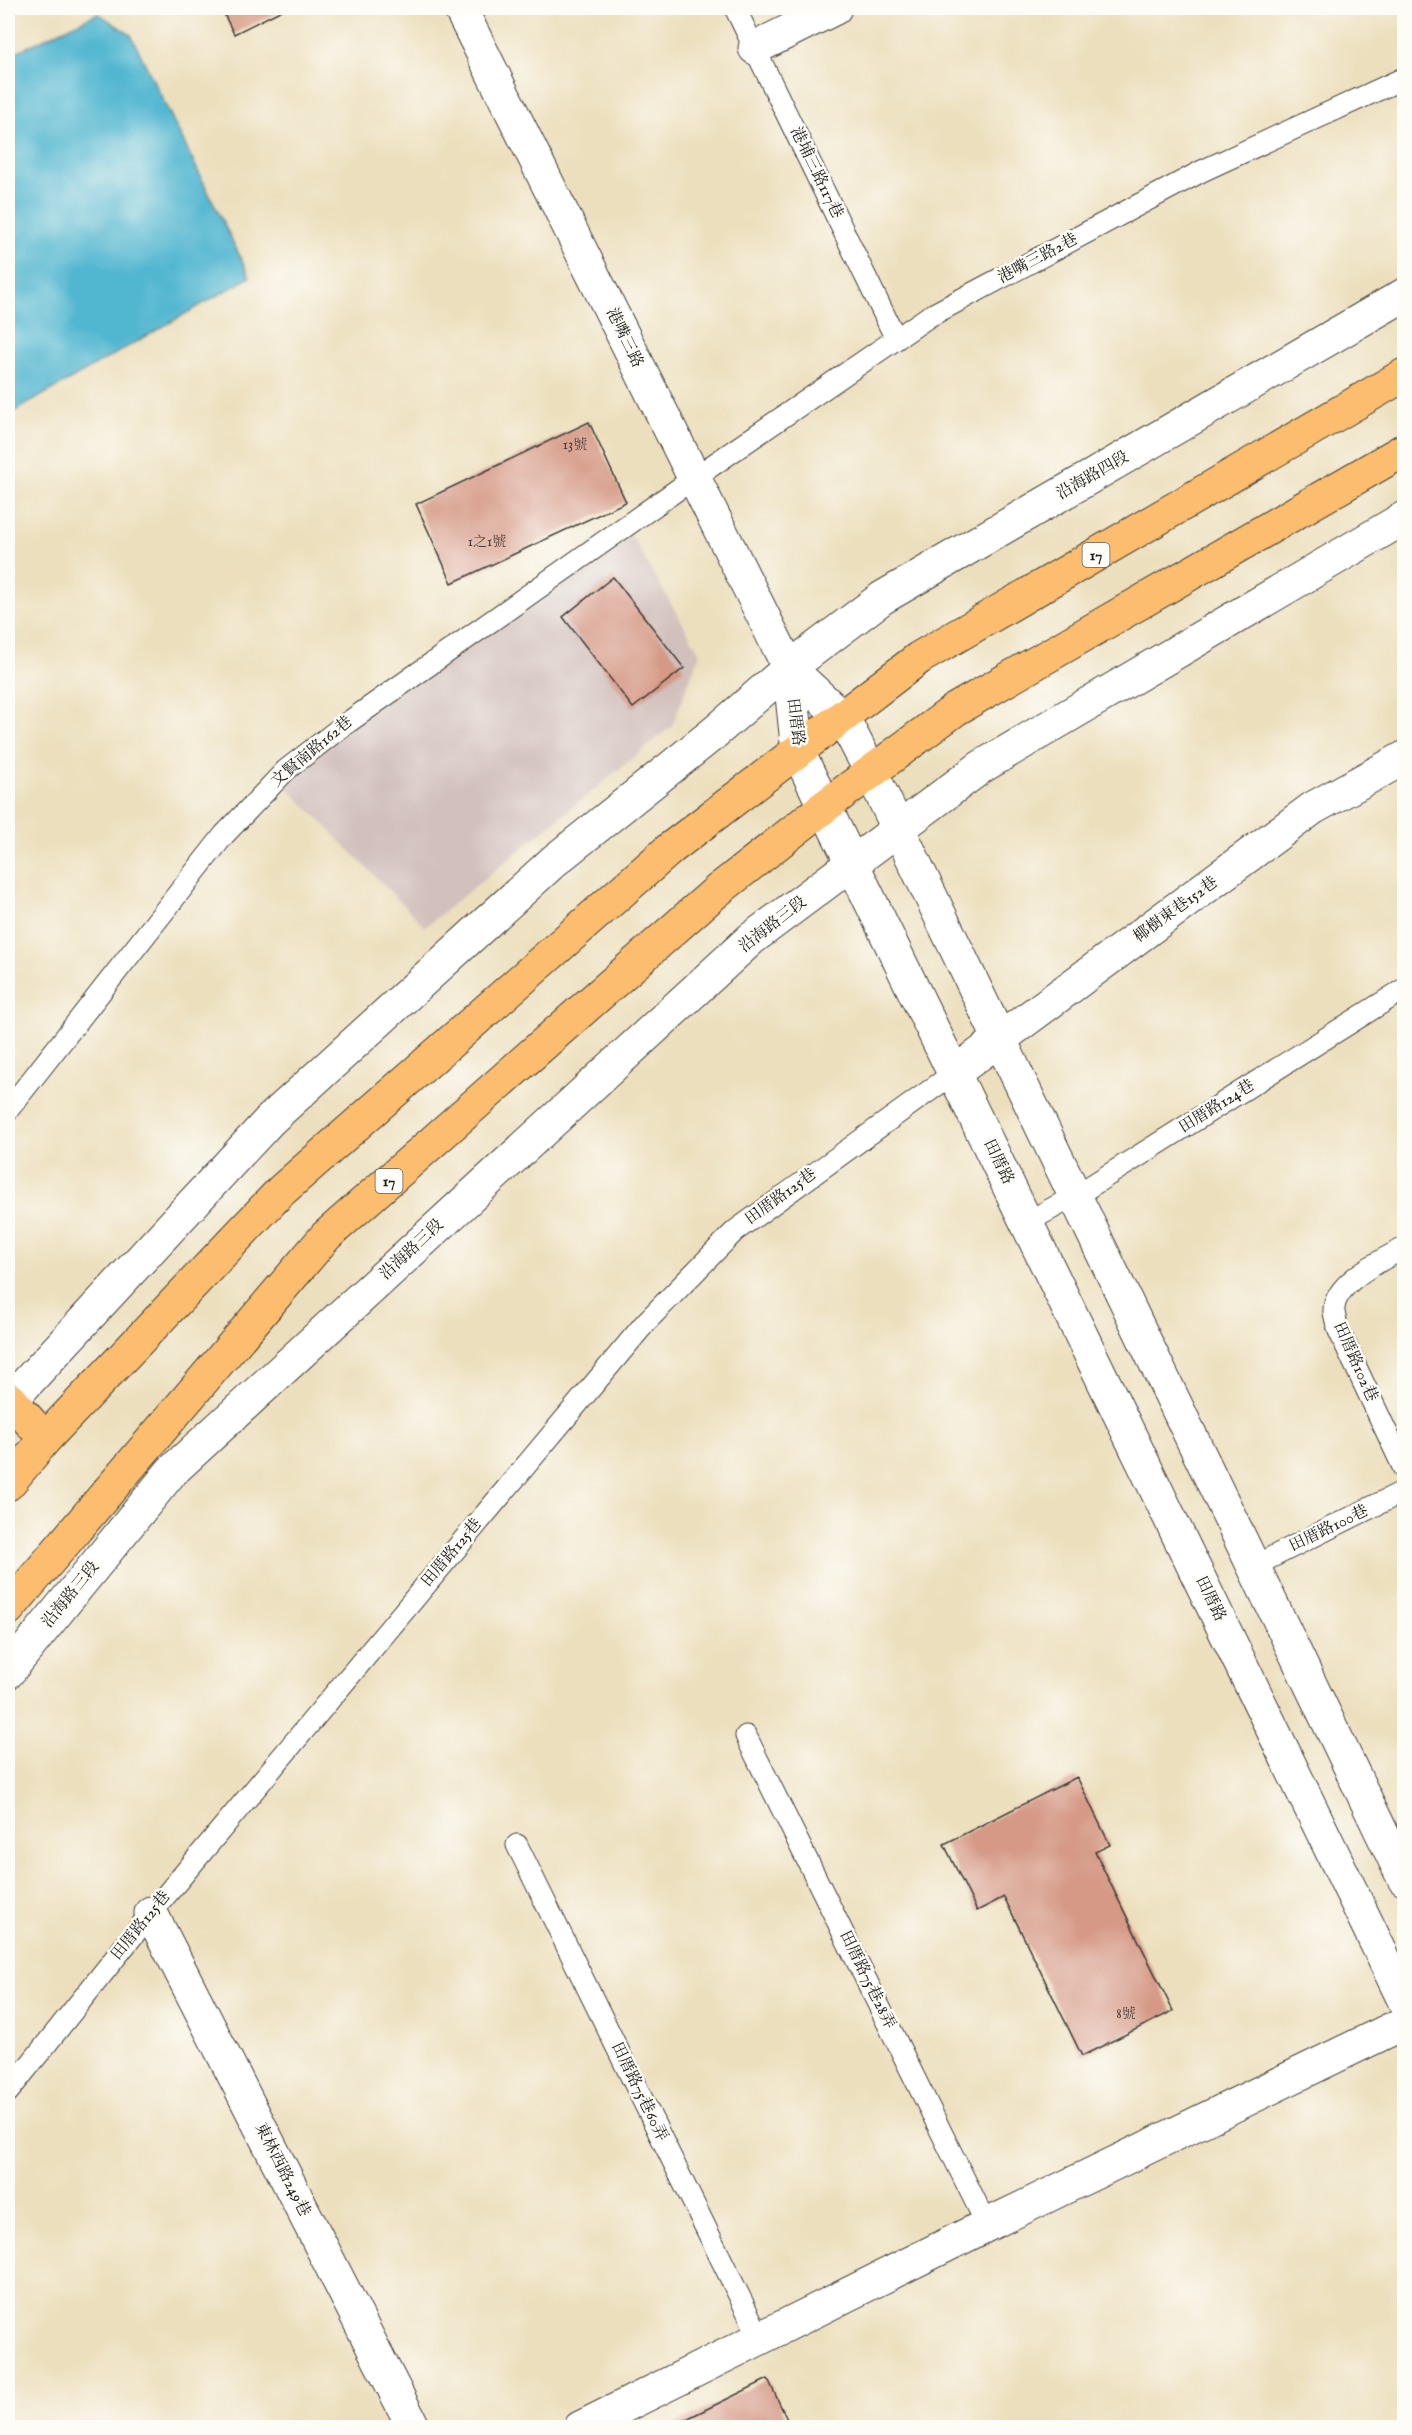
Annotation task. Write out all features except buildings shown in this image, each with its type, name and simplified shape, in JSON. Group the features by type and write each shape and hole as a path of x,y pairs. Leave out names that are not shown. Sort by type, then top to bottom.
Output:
{"main road":[{"name":"17","path":"8,1484 45,1439 281,1191 671,848 843,718 919,657 1404,375"},
{"name":"17","path":"8,1609 326,1236 717,891 824,807 956,709 1404,450"},
{"path":"9,1401 45,1439"}],"street":[{"name":"港嘴三路","path":"460,8 789,668"},
{"path":"755,48 835,8"},
{"name":"沿海路四段","path":"789,668 882,598 1404,295"},
{"path":"852,864 981,767 1404,518"},
{"path":"9,1401 270,1120 554,861 714,734 789,668"},
{"name":"田厝路","path":"789,668 843,718 871,772 1404,1879"},
{"name":"田厝路","path":"789,668 798,752 1404,2000"},
{"name":"椰樹東巷152巷","path":"954,1073 1313,808 1404,758"},
{"name":"沿海路三段","path":"8,1672 171,1472 751,939 852,864"},
{"name":"東林西路249巷","path":"151,1913 414,2427"},
{"path":"580,2427 1404,2022"}],"lane":[{"name":"港埔三路117巷","path":"735,8 896,339"},
{"name":"港嘴三路2巷","path":"694,478 928,317 1202,171 1404,78"},
{"name":"文賢南路162巷","path":"8,1110 224,835 286,770 340,728 694,478"},
{"name":"田厝路124巷","path":"1027,1222 1075,1196 1404,989"},
{"name":"田厝路125巷","path":"8,2092 151,1913 646,1322 735,1231 954,1073"},
{"name":"田厝路102巷","path":"1404,1248 1360,1272 1341,1294 1334,1310 1339,1331 1404,1469"},
{"name":"田厝路100巷","path":"1254,1566 1404,1491"},
{"name":"田厝路75巷28弄","path":"746,1736 987,2225"},
{"name":"田厝路75巷60弄","path":"517,1845 760,2338"}],"shaded area":[{"path":"622,520 700,653 672,726 425,927 280,780"}],"water":[{"path":"98,13 131,35 250,277 10,414 8,408 8,56"}]}
